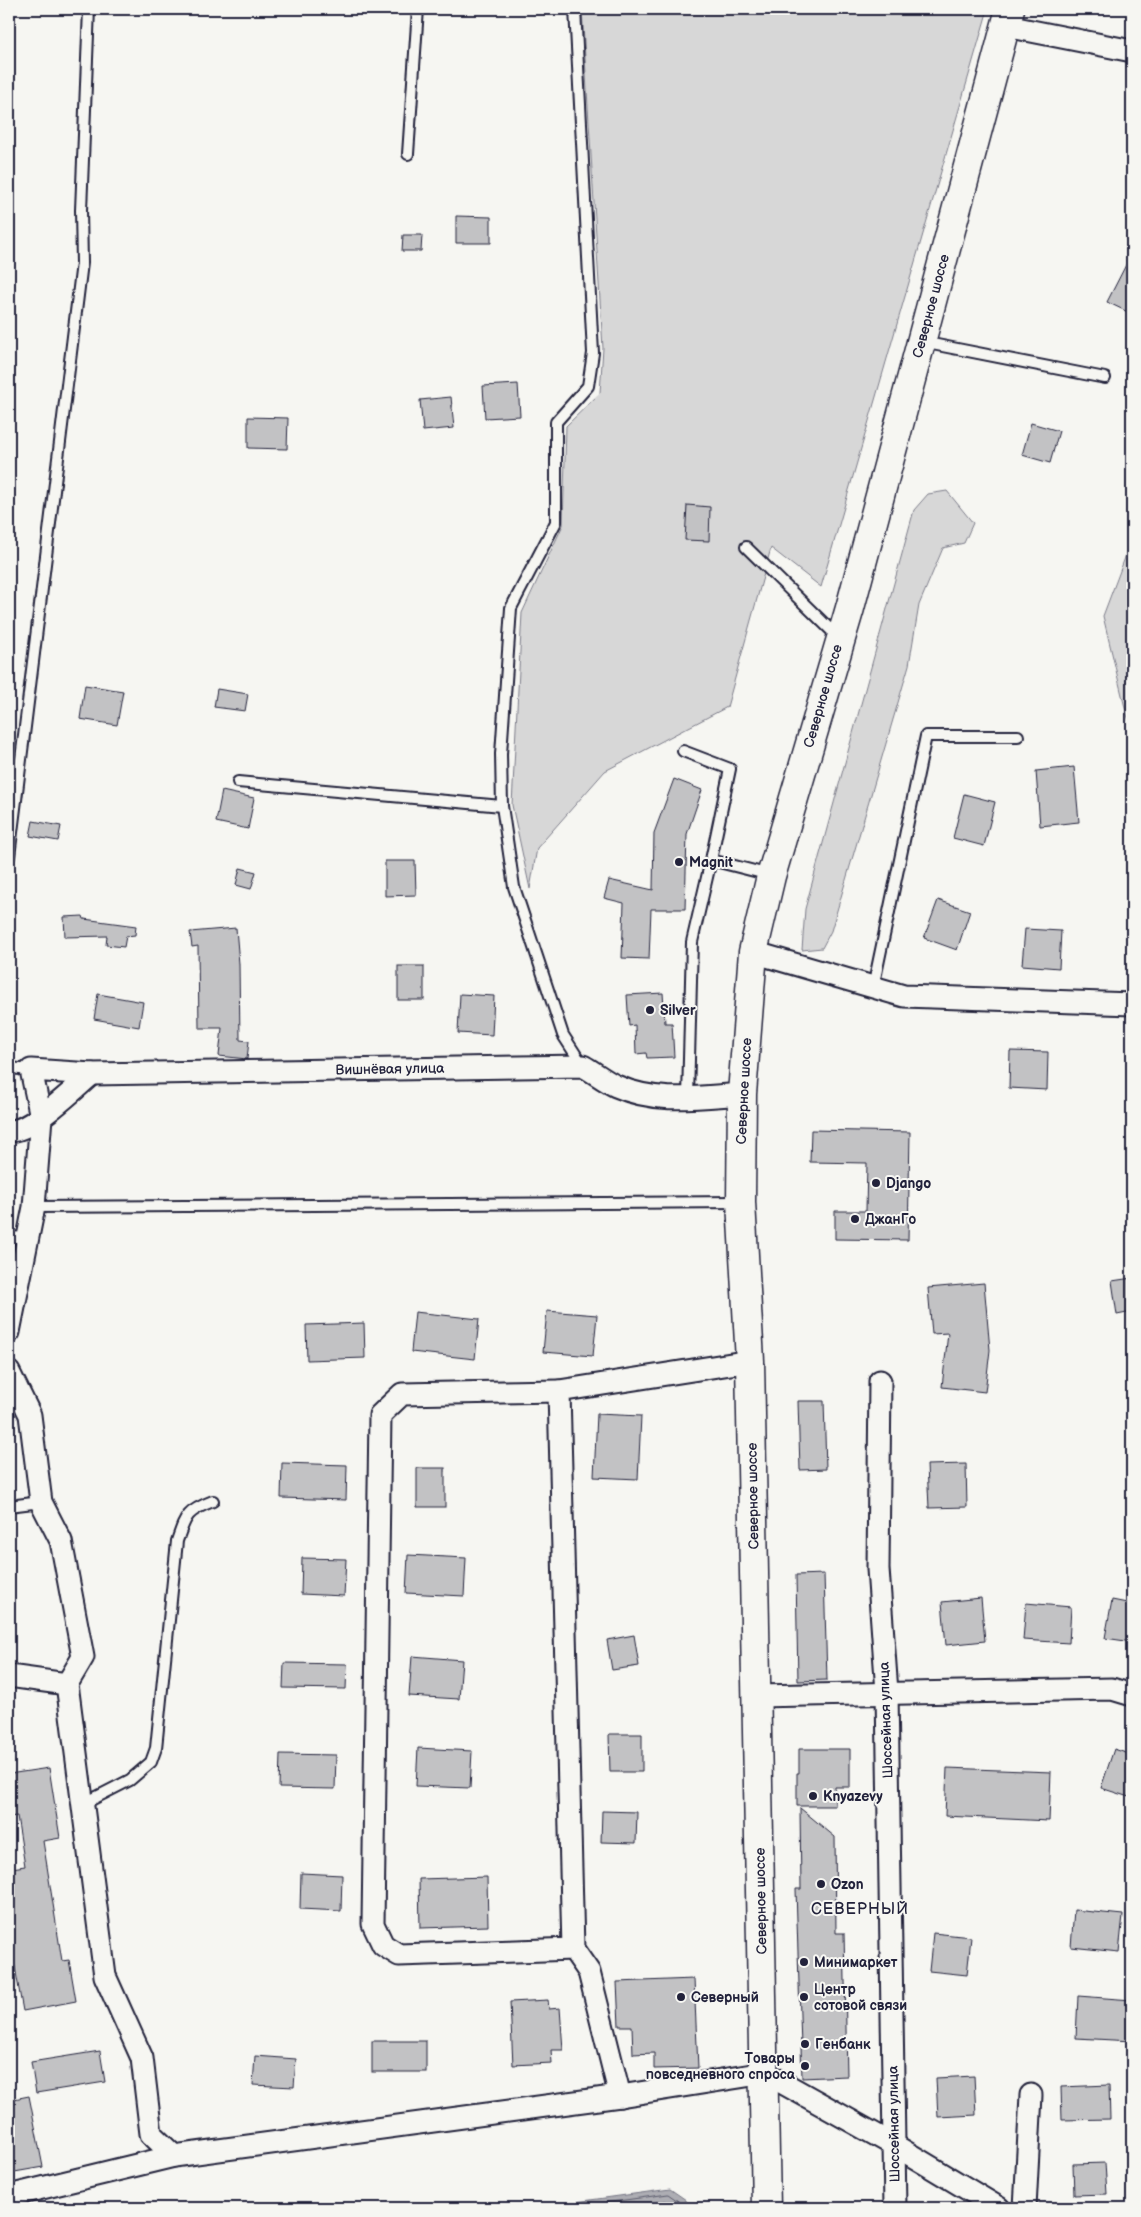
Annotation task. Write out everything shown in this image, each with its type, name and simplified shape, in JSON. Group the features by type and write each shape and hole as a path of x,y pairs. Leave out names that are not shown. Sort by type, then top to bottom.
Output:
{"main road":[{"name":"Северное шоссе","path":"766,2208 765,2073 750,1361 741,1202 742,1094 753,952 770,876 840,640 1008,17"}],"street":[{"path":"1008,17 1132,50"},
{"path":"753,952 904,996 1132,1004"},
{"path":"583,1066 615,1086 650,1097 688,1098 742,1094"},
{"name":"Вишнёвая улица","path":"31,1070 92,1074 583,1066"},
{"path":"9,1332 18,1237 34,1207 41,1117 31,1070"},
{"path":"9,1131 16,1132 41,1117 92,1074"},
{"path":"573,1949 399,1955 383,1945 373,1924 380,1416 402,1394 559,1392 750,1361"},
{"name":"Шоссейная улица","path":"880,1381 878,1569 887,1692 894,2208"},
{"path":"11,1383 30,1415 41,1502 61,1541 83,1658 67,1684 105,1976 142,2058 151,2134 174,2156"},
{"path":"559,1392 573,1949 589,1972 620,2096"},
{"path":"9,1676 67,1684"},
{"path":"756,1696 1112,1689 1132,1695"},
{"path":"10,2193 174,2156 620,2096 765,2073 894,2145 999,2208"},
{"path":"1025,2208 1031,2095"}],"lane":[{"path":"9,858 82,263 81,210 89,9"},
{"path":"408,154 418,9"},
{"path":"575,9 593,353 588,386 556,422 556,522 511,608 500,754 502,806 514,887 563,1035 583,1066"},
{"path":"921,342 1105,378"},
{"path":"746,547 840,640"},
{"path":"873,988 926,736 1018,736"},
{"path":"682,751 730,770 692,942 688,1098"},
{"path":"238,782 502,806"},
{"path":"711,860 770,876"},
{"path":"9,1068 31,1070"},
{"path":"34,1207 741,1202"},
{"path":"83,1804 130,1780 151,1762 156,1748 178,1542 185,1518 196,1508 213,1501"},
{"path":"9,1506 41,1502"}],"shaded area":[{"path":"582,9 988,9 821,587 771,548 727,707 605,771 537,848 530,889 512,805 522,613 563,525 566,426 600,393 603,348"},
{"path":"947,491 973,523 964,543 943,548 919,605 909,665 831,931 822,948 802,950 805,909 914,510 928,494"},
{"path":"1132,539 1132,729 1126,712 1103,616"}],"water":[{"path":"670,2189 686,2200 687,2208 532,2208"}],"building":[{"path":"456,216 491,217 491,243 456,243"},
{"path":"403,235 422,235 421,251 402,251"},
{"path":"1132,253 1132,314 1107,302"},
{"path":"518,384 520,416 485,418 483,386"},
{"path":"451,397 454,428 423,431 420,400"},
{"path":"248,417 288,418 287,449 248,448"},
{"path":"1031,423 1059,431 1050,463 1022,455"},
{"path":"687,505 710,507 709,541 685,540"},
{"path":"85,685 123,691 117,725 80,719"},
{"path":"217,689 248,694 245,711 214,707"},
{"path":"1074,767 1079,822 1040,826 1036,771"},
{"path":"674,779 702,790 687,834 685,909 651,909 649,959 622,958 624,903 604,898 609,880 653,890 654,833"},
{"path":"222,791 254,798 248,829 216,822"},
{"path":"964,794 995,802 984,846 953,838"},
{"path":"33,821 61,826 58,841 30,836"},
{"path":"385,861 415,861 416,895 385,896"},
{"path":"240,868 256,872 251,889 236,885"},
{"path":"938,900 970,911 957,950 924,938"},
{"path":"83,916 84,919 136,926 135,935 126,936 124,947 106,945 107,936 65,937 64,917"},
{"path":"236,928 239,964 240,1040 249,1041 247,1059 219,1056 222,1028 199,1028 198,946 192,947 190,932"},
{"path":"1025,929 1061,931 1059,968 1022,965"},
{"path":"398,966 424,966 424,1000 398,1000"},
{"path":"663,993 665,1023 672,1023 674,1057 647,1058 646,1053 636,1054 635,1025 629,1026 627,995"},
{"path":"98,994 143,1002 139,1027 94,1019"},
{"path":"460,994 494,996 492,1035 458,1033"},
{"path":"1010,1051 1048,1052 1047,1090 1009,1088"},
{"path":"811,1130 910,1132 908,1240 835,1239 835,1211 866,1211 867,1163 810,1162"},
{"path":"1132,1278 1132,1312 1117,1315 1112,1281"},
{"path":"984,1283 990,1350 985,1392 942,1387 948,1333 932,1334 928,1288"},
{"path":"547,1311 597,1315 593,1356 543,1352"},
{"path":"415,1312 479,1319 475,1359 411,1352"},
{"path":"364,1323 365,1358 307,1360 306,1325"},
{"path":"798,1401 824,1401 826,1469 800,1470"},
{"path":"597,1414 641,1416 638,1479 594,1477"},
{"path":"282,1463 347,1465 346,1500 281,1498"},
{"path":"966,1464 967,1507 929,1508 927,1465"},
{"path":"417,1468 445,1468 445,1507 417,1507"},
{"path":"408,1555 466,1558 464,1596 406,1593"},
{"path":"302,1558 346,1559 344,1596 301,1594"},
{"path":"824,1574 827,1680 798,1681 796,1575"},
{"path":"981,1598 985,1641 946,1645 942,1602"},
{"path":"1112,1600 1132,1604 1132,1642 1105,1638"},
{"path":"1026,1603 1071,1607 1069,1643 1023,1640"},
{"path":"634,1635 639,1666 612,1670 607,1640"},
{"path":"412,1656 462,1660 459,1699 409,1696"},
{"path":"284,1663 347,1664 346,1689 283,1688"},
{"path":"609,1734 642,1734 642,1772 610,1772"},
{"path":"418,1748 472,1751 470,1788 416,1786"},
{"path":"799,1749 850,1749 850,1787 835,1787 835,1806 797,1806"},
{"path":"1114,1749 1132,1755 1132,1798 1101,1788"},
{"path":"280,1754 336,1755 335,1789 279,1788"},
{"path":"49,1768 60,1838 43,1841 62,1961 69,1960 76,2001 23,2011 12,1951 9,1952 9,1880 14,1880 12,1868 25,1866 17,1816 9,1817 9,1774"},
{"path":"947,1768 1051,1772 1049,1821 945,1816"},
{"path":"800,1808 835,1837 836,1933 844,1933 847,2076 802,2078 796,1889 801,1889"},
{"path":"602,1811 637,1812 636,1843 601,1842"},
{"path":"301,1873 342,1875 341,1911 300,1909"},
{"path":"487,1877 488,1926 420,1928 419,1879"},
{"path":"1074,1910 1123,1915 1119,1952 1071,1947"},
{"path":"933,1933 971,1937 967,1975 929,1971"},
{"path":"694,1979 698,2068 654,2069 654,2053 633,2054 632,2026 619,2026 617,1982"},
{"path":"1078,1996 1132,2000 1132,2041 1076,2038"},
{"path":"548,2000 549,2009 560,2008 563,2050 551,2050 552,2063 513,2065 510,2002"},
{"path":"372,2041 426,2041 426,2072 372,2072"},
{"path":"100,2051 105,2082 36,2093 31,2062"},
{"path":"255,2056 296,2059 294,2087 253,2085"},
{"path":"974,2076 976,2115 938,2117 936,2078"},
{"path":"1109,2085 1110,2119 1062,2120 1061,2087"},
{"path":"29,2096 43,2167 9,2173 9,2100"},
{"path":"1105,2163 1107,2194 1074,2195 1073,2164"}],"place":[{"name":"Magnit","path":"679,862"},
{"name":"Silver","path":"650,1010"},
{"name":"Django","path":"876,1183"},
{"name":"ДжанГо","path":"855,1219"},
{"name":"Knyazevy","path":"813,1796"},
{"name":"Ozon","path":"821,1884"},
{"name":"Минимаркет","path":"804,1962"},
{"name":"Северный","path":"681,1997"},
{"name":"Центр сотовой связи","path":"804,1997"},
{"name":"Генбанк","path":"805,2044"},
{"name":"Товары повседневного спроса","path":"805,2066"}],"district":[{"name":"СЕВЕРНЫЙ","path":"860,1909"}]}
